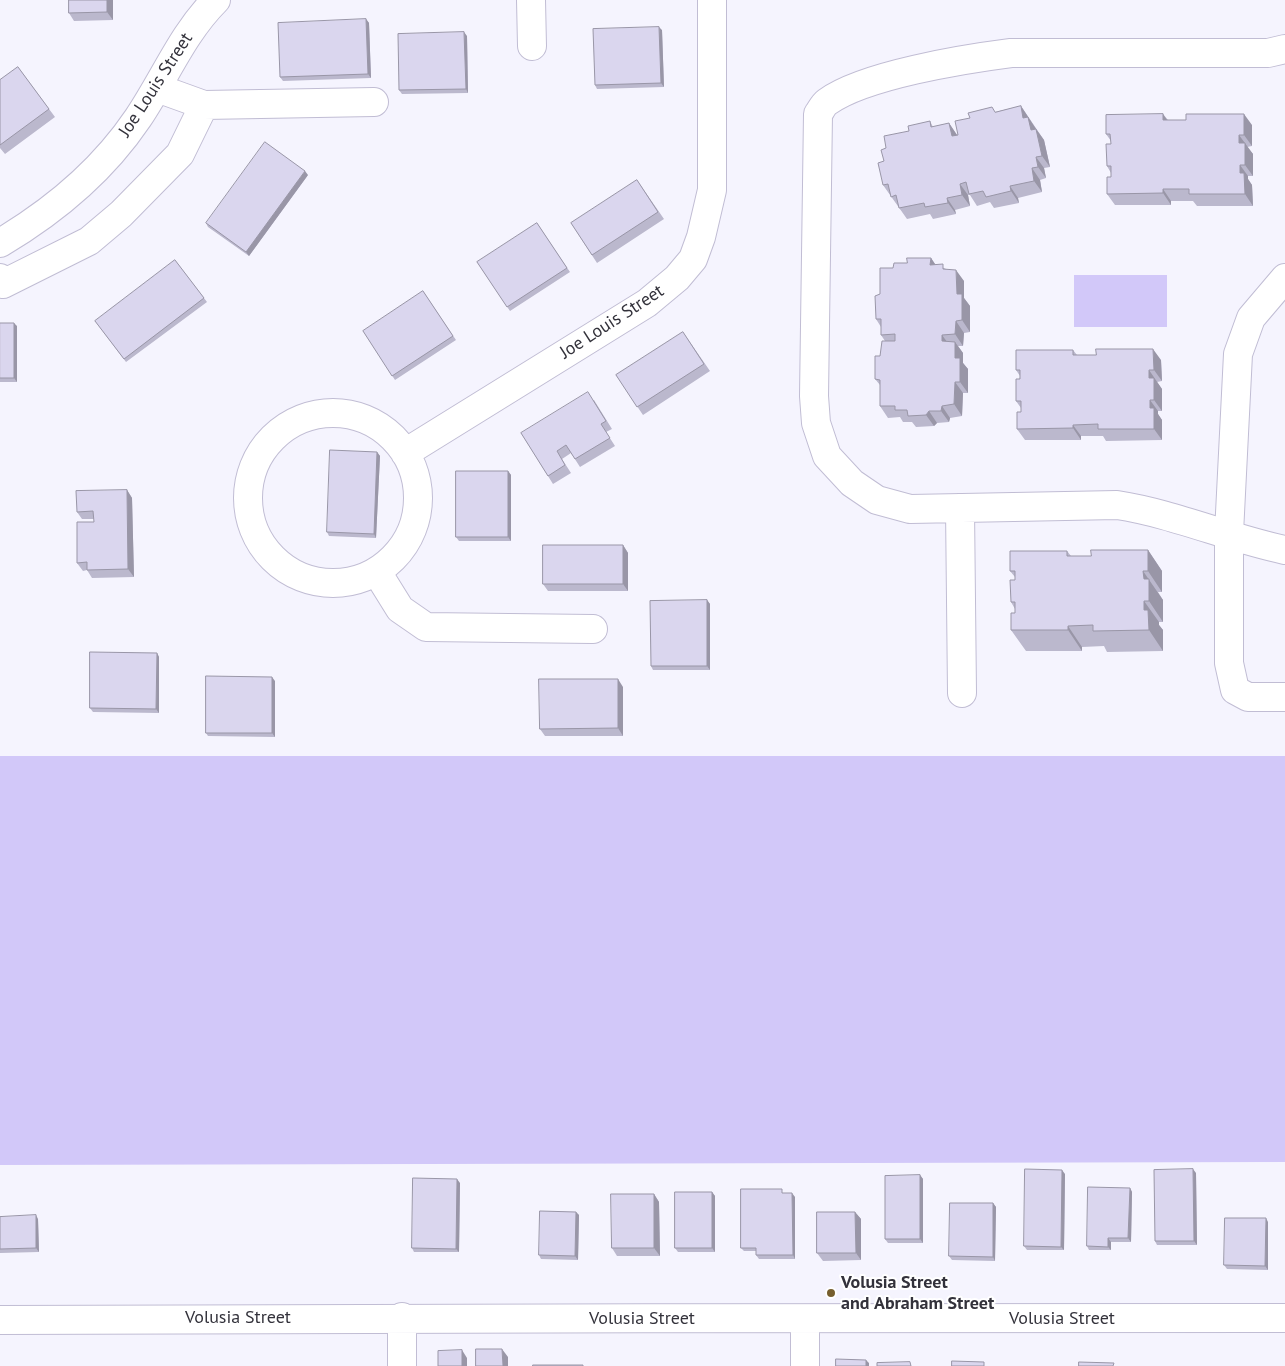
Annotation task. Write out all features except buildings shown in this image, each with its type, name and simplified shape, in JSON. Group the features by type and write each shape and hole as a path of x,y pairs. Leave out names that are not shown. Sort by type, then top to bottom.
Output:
{"street":[{"name":"Joe Louis Street","path":"0,243 42,217 68,197 109,155 138,119 187,34 216,0"},
{"path":"531,0 532,46"},
{"name":"Joe Louis Street","path":"405,453 647,303 677,278 693,259 701,237 712,190 712,0"},
{"path":"1285,49 1268,53 1011,53 983,56 881,78 846,91 825,103 818,114 814,396 816,423 827,456 852,483 877,500 910,509 1117,505 1148,510 1285,550"},
{"path":"157,88 204,105 374,102"},
{"path":"0,278 2,284 89,241 121,214 180,154 204,105"},
{"path":"1285,278 1251,318 1238,354 1229,533 1229,663 1235,690 1248,698 1285,697"},
{"path":"346,413 374,423 398,441 414,467 420,496 414,527 400,553 377,572 349,582 319,583 300,578 275,561 257,538 248,509 250,477 262,450 283,429 310,416 346,413"},
{"path":"960,508 962,692"},
{"path":"377,572 400,609 426,627 593,629"},
{"path":"402,1317 402,1366"},
{"name":"Volusia Street","path":"0,1320 402,1317 805,1320 1285,1318"},
{"path":"805,1320 805,1366"}],"shaded area":[{"path":"1074,275 1167,275 1167,327 1074,327"},
{"path":"0,756 1285,756 1285,1162 0,1165"}],"place":[{"name":"Volusia Street and Abraham Street","path":"831,1293"}]}
